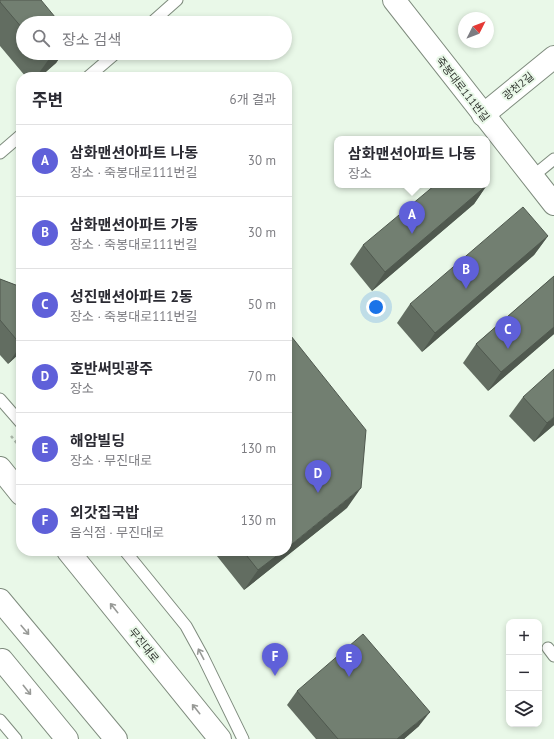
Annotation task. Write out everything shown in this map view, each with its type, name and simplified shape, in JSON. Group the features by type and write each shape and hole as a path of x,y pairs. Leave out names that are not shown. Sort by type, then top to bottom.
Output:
{"street":[{"name":"죽봉대로111번길","path":"394,0 554,204"},
{"name":"광천2길","path":"483,115 554,57"},
{"path":"0,468 16,488"},
{"name":"무진대로","path":"72,556 220,739"},
{"path":"0,600 116,739"},
{"path":"1,659 67,739"}],"lane":[{"path":"158,16 177,0"},
{"path":"94,72 108,60"},
{"path":"0,153 16,139"},
{"path":"532,177 554,159"},
{"path":"0,399 16,417"},
{"path":"129,556 186,626 203,657 243,739"},
{"path":"0,720 16,739"}],"building":[{"path":"0,0 41,0 54,16 16,16 16,21 0,2"},
{"path":"431,188 483,188 385,272 363,245"},
{"path":"523,207 548,236 435,333 410,304"},
{"path":"554,276 554,327 501,372 476,344"},
{"path":"0,279 16,285 16,339 0,320"},
{"path":"292,337 366,430 361,488 292,544"},
{"path":"554,369 554,417 547,423 523,397"},
{"path":"247,556 276,556 258,570"},
{"path":"363,634 430,712 397,739 338,739 297,691"}],"place":[{"name":"삼화맨션아파트 나동","path":"412,234"},
{"name":"삼화맨션아파트 가동","path":"466,289"},
{"name":"성진맨션아파트 2동","path":"508,349"},
{"name":"호반써밋광주","path":"318,493"},
{"name":"외갓집국밥","path":"275,676"},
{"name":"해암빌딩","path":"349,677"}]}
